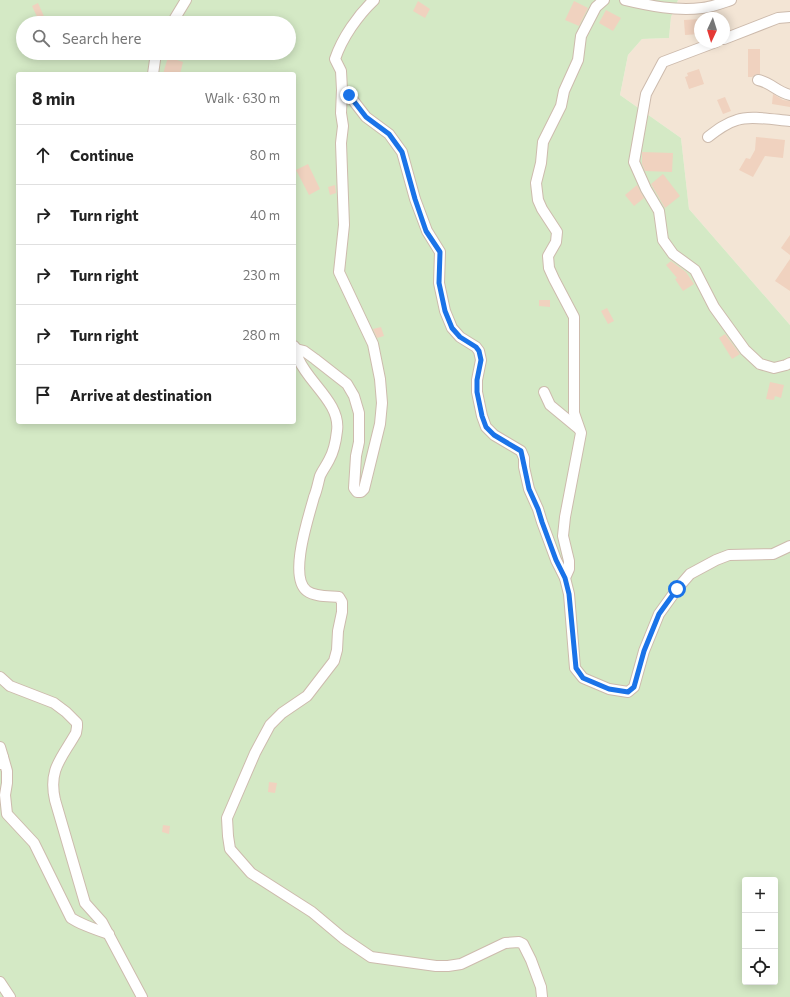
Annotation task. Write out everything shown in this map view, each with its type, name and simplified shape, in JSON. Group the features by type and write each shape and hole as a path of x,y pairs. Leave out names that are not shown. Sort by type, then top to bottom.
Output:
{"street":[{"path":"176,16 186,0"},
{"path":"296,348 304,351 347,384 354,396 359,413 359,442 356,456 354,488 358,492 361,492 364,489 372,459 380,424 382,403 380,379 373,344 340,272 344,225 341,143 343,126 341,113 341,71 335,59 338,49 352,25 374,0"},
{"path":"565,578 569,569 569,561 563,536 565,517 581,433 574,413 574,317 554,279 550,268 548,256 556,242 557,232 538,200 536,183 541,163 543,142 561,106 564,91 578,60 581,36 596,7 604,0"},
{"path":"631,1 664,7 688,9 703,8 731,0"},
{"path":"730,37 778,18 790,17"},
{"path":"700,48 663,62 646,94 634,162 646,190 659,211 663,240 673,254 695,270 714,307 745,350 760,364 774,368 790,363"},
{"path":"153,72 155,60"},
{"path":"758,80 764,81 778,90 790,94"},
{"path":"342,90 349,95 366,117 389,134 402,152 415,199 426,231 440,252 439,283 445,311 452,328 460,337 476,347 479,351 481,360 477,380 477,392 486,427 494,435 521,451 529,489 538,509 556,560 565,578 569,594 576,668 583,678 609,689 628,692 634,687 644,651 659,614 690,574 729,555 773,554 790,546"},
{"path":"708,137 722,126 738,119 762,118 790,121"},
{"path":"296,351 299,360 310,379 325,396 335,412 338,430 330,459 320,475 308,515 302,543 299,569 302,584 307,591 318,595 339,598 342,602 337,650 334,660 307,696 282,713 270,725 255,753 227,818 230,850 251,873 312,912 343,938 371,958 436,966 448,966 461,964 505,943 519,942 523,944 531,960 541,987 542,997"},
{"path":"544,392 550,406 579,429"},
{"path":"0,677 10,686 54,703 77,723 76,733 55,769 52,788 85,903 102,922 142,997"},
{"path":"0,747 1,762 7,771 5,795 8,814 34,843 70,918 78,923 109,934"},
{"path":"0,982 10,997"}],"shaded area":[{"path":"678,0 790,0 790,325 689,209 681,138 620,95 628,55 642,39 669,38 671,17"}],"green space":[{"path":"0,0 678,0 671,17 669,38 642,39 628,55 620,95 681,138 689,209 790,325 790,997 0,997"}],"building":[{"path":"418,1 430,9 425,18 413,11"},
{"path":"574,1 588,8 579,26 565,20"},
{"path":"38,3 44,16 37,16 32,6"},
{"path":"606,10 621,18 613,31 599,23"},
{"path":"694,19 694,34 685,35 684,20"},
{"path":"748,49 760,49 760,74 756,74 752,77 748,77"},
{"path":"167,60 177,60 183,62 180,72 164,72"},
{"path":"699,69 704,84 689,89 685,77 688,76 687,73"},
{"path":"773,94 783,100 790,101 790,107 772,104"},
{"path":"725,97 731,111 723,114 717,100"},
{"path":"756,137 785,140 783,158 765,156 753,177 739,170 746,158 750,159 755,150"},
{"path":"642,152 673,153 672,172 645,171 642,164"},
{"path":"308,164 320,189 309,195 296,170"},
{"path":"663,174 680,196 665,208 651,184"},
{"path":"335,185 336,193 330,195 328,187"},
{"path":"637,185 644,198 634,206 625,195"},
{"path":"790,235 790,255 781,248"},
{"path":"790,259 790,291 775,281"},
{"path":"671,261 686,272 694,284 683,291 675,279 677,278 666,265"},
{"path":"539,300 550,300 550,307 539,306"},
{"path":"607,308 614,321 608,324 601,311"},
{"path":"381,327 384,336 377,338 373,329"},
{"path":"725,334 740,354 732,359 719,338"},
{"path":"770,382 784,385 781,398 775,396 774,400 766,399"},
{"path":"269,782 277,783 275,793 268,792"},
{"path":"163,825 170,826 169,834 162,832"}],"route":[{"path":"349,95 366,117 378,125 396,141 402,152 415,199 426,231 440,252 439,283 445,311 452,328 460,337 476,347 479,351 481,360 477,380 477,392 486,427 494,435 521,451 524,458 524,468 529,489 538,509 556,560 565,578 569,594 576,668 583,678 609,689 628,692 634,687 644,651 659,614 677,589"}]}
